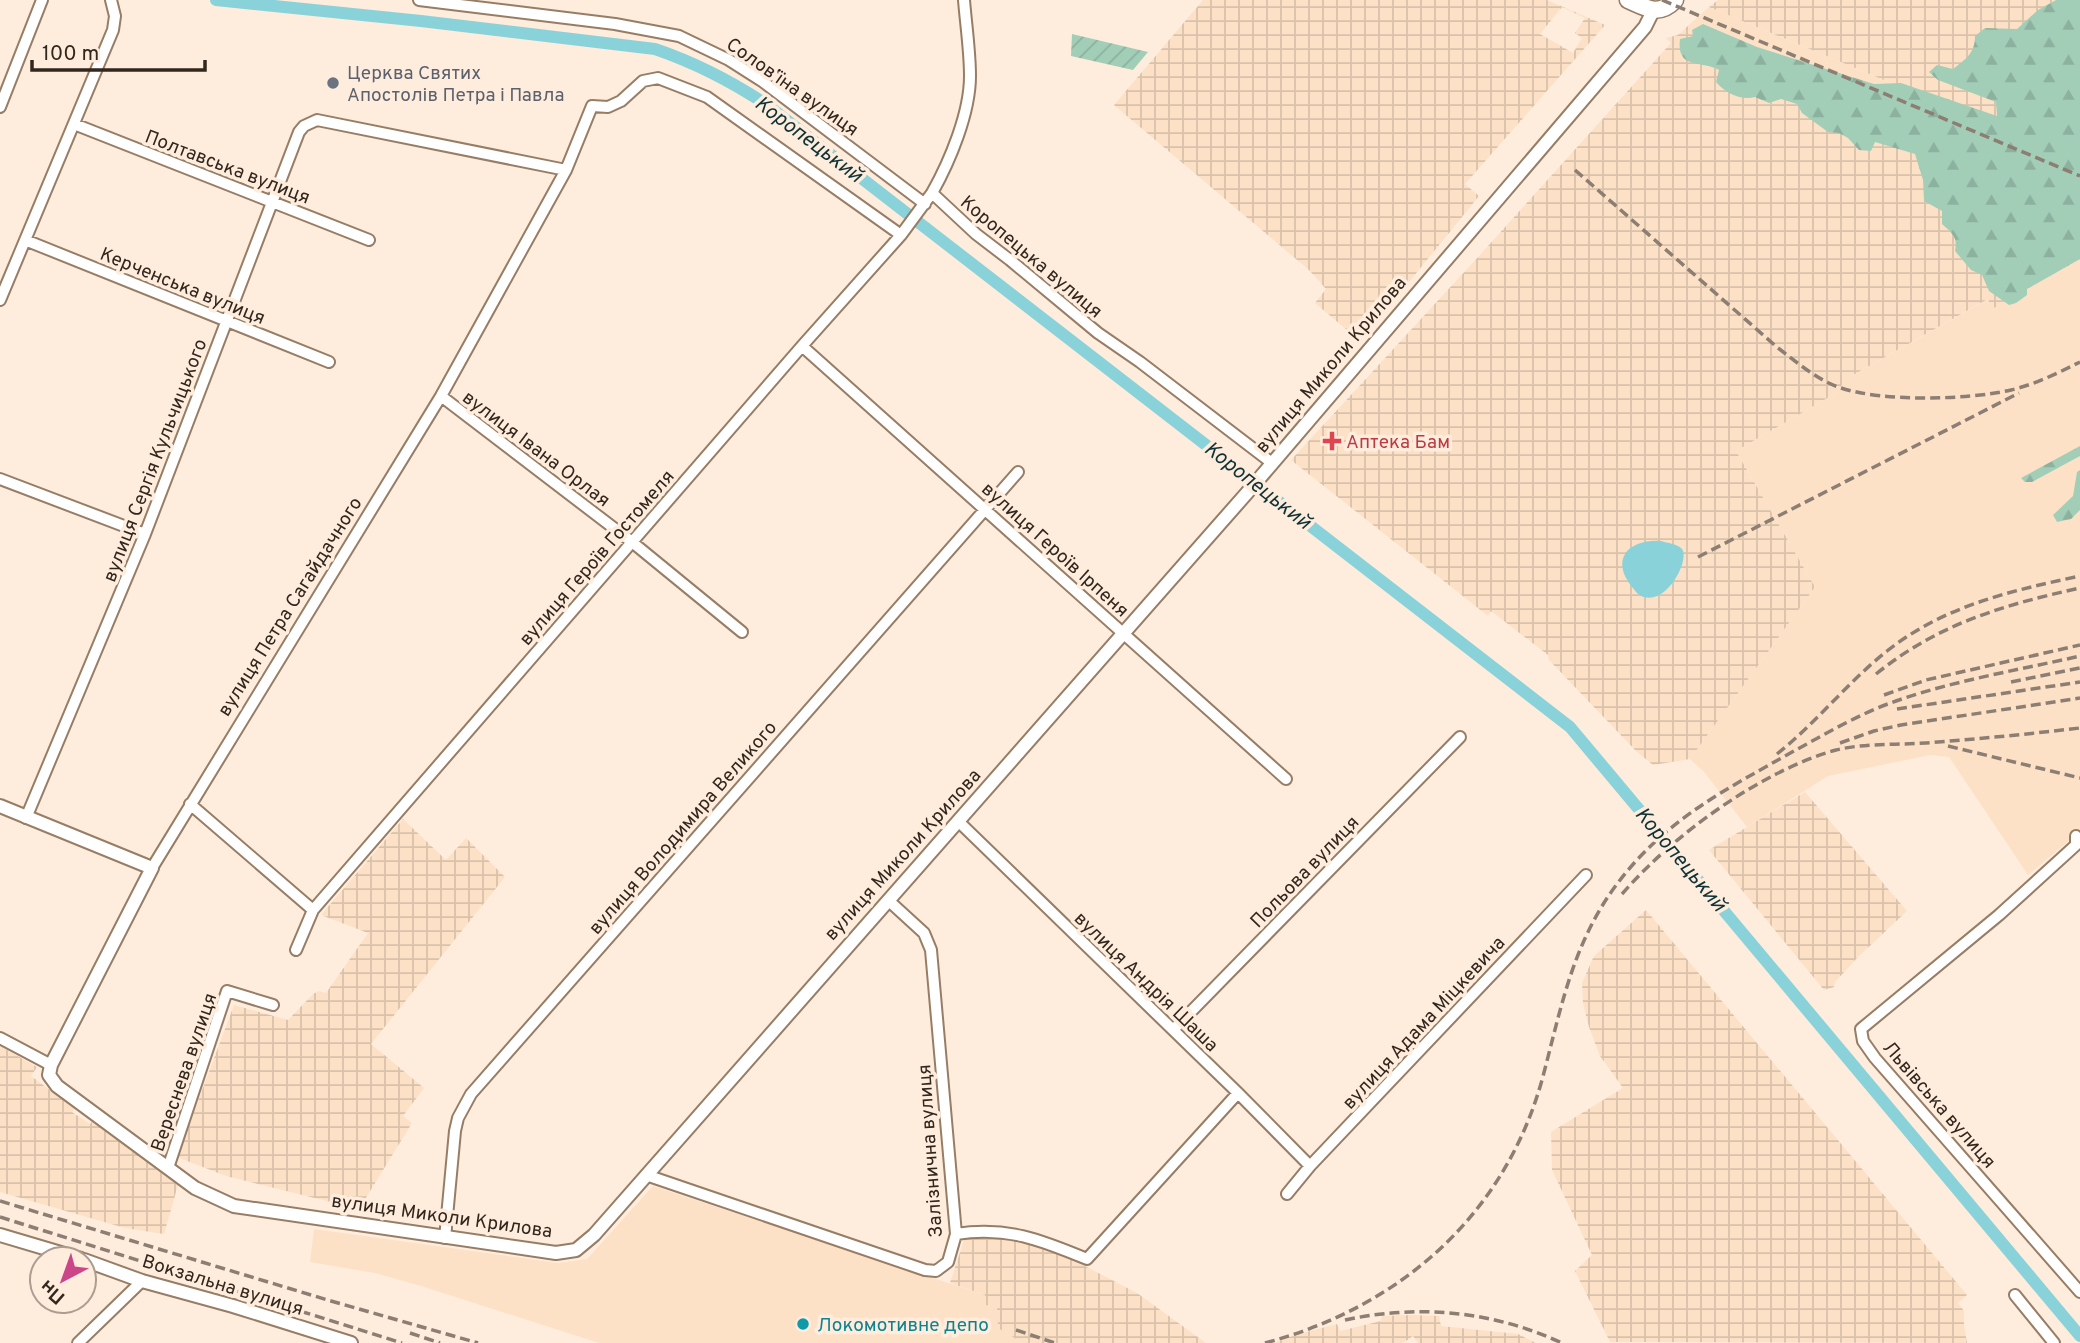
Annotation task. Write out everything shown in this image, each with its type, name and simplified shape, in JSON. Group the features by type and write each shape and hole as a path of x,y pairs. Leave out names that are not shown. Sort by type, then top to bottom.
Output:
{"main road":[{"path":"1628,0 1653,11 1662,10 1675,0"}],"street":[{"path":"0,107 41,0"},
{"path":"0,300 114,30 116,16 111,0"},
{"name":"Соловʼїна вулиця","path":"419,0 615,24 679,36 729,60 762,81 922,209"},
{"name":"Коропецька вулиця","path":"964,0 970,77 968,93 949,159 932,193 966,226 1098,333 1140,362 1268,468"},
{"name":"вулиця Миколи Крилова","path":"51,1065 49,1075 57,1086 195,1188 234,1206 556,1253 576,1250 594,1235 1246,494 1645,27 1653,11"},
{"name":"вулиця Петра Сагайдачного","path":"51,1065 152,868 441,396 566,170 592,106 608,107 621,101 643,81 657,78 707,97 901,235"},
{"name":"вулиця Сергія Кульчицького","path":"26,818 145,534 299,132 309,122 317,120 566,170"},
{"name":"Полтавська вулиця","path":"74,124 369,240"},
{"name":"вулиця Героїв Гостомеля","path":"296,950 313,910 909,226 932,193"},
{"name":"Керченська вулиця","path":"25,240 329,362"},
{"name":"вулиця Героїв Ірпеня","path":"802,346 1286,779"},
{"name":"вулиця Івана Орлая","path":"441,396 632,542 742,632"},
{"name":"вулиця Володимира Великого","path":"445,1238 455,1131 463,1106 471,1094 1018,472"},
{"path":"0,479 145,534"},
{"name":"Польова вулиця","path":"1173,1030 1460,737"},
{"path":"190,804 313,910"},
{"path":"0,806 152,868"},
{"name":"вулиця Андрія Шаша","path":"959,822 1310,1166"},
{"name":"Львівська вулиця","path":"2076,836 2077,845 2066,856 1861,1029 1863,1041 1875,1058 2080,1292"},
{"name":"вулиця Адама Міцкевича","path":"1287,1195 1310,1166 1586,875"},
{"name":"Залізнична вулиця","path":"646,1175 925,1270 936,1271 948,1262 956,1234 931,950 925,933 888,901"},
{"name":"Вереснева вулиця","path":"168,1168 227,991 273,1005"},
{"path":"0,1038 51,1065"},
{"path":"956,1234 990,1230 1021,1234 1087,1259 1238,1094"},
{"name":"Вокзальна вулиця","path":"0,1235 35,1245"},
{"name":"Вокзальна вулиця","path":"98,1265 142,1281 351,1343"},
{"path":"78,1343 142,1281"},
{"path":"2015,1295 2054,1343"}],"shaded area":[{"path":"1203,0 1547,0 1605,25 1465,184 1479,196 1370,330 1364,325 1354,336 1315,303 1326,289 1309,270 1114,105","holes":["1562,7 1585,18 1575,33 1582,38 1573,53 1540,34"]},
{"path":"1718,0 2080,0 2080,162 1709,7"},
{"path":"1709,7 2080,162 1706,34 1691,23"},
{"path":"1691,23 1706,34 2080,191 2080,259 1992,309 1988,299 1846,379 1836,393 1736,451 1815,587 1690,759 1653,765 1636,751 1549,660 1548,655 1491,611 1488,616 1291,460 1671,43 1666,38 1678,35"},
{"path":"2080,259 2080,835 2072,838 2028,875 1949,757 1930,755 1828,776 1747,827 1704,772 1690,759 1815,587 1736,451 1836,393 1846,379 1989,299 1993,308"},
{"path":"1805,792 1907,911 1858,957 1835,982 1834,987 1824,990 1709,850"},
{"path":"403,819 446,860 466,838 505,877 371,1044 424,1088 403,1116 412,1123 359,1209 226,1176 177,1157 234,1005 288,1020 313,994 319,991 326,993 368,933 321,915"},
{"path":"1646,910 1967,1295 1958,1303 1964,1311 1967,1343 1610,1342 1575,1271 1592,1255 1552,1170 1551,1132 1623,1088 1600,1056 1583,1003 1582,983 1594,956"},
{"path":"0,1046 37,1067 31,1076 74,1108 72,1112 90,1124 92,1121 178,1185 164,1234 125,1228 0,1192"},
{"path":"653,1186 985,1295 997,1306 999,1328 1023,1343 599,1343 375,1273 310,1262 314,1229 558,1263 587,1259"},
{"path":"974,1234 1042,1247 1081,1264 1137,1293 1206,1343 1023,1343 998,1328 997,1306 984,1305 985,1295 950,1283 964,1240"},
{"path":"1382,1316 1439,1316 1441,1326 1518,1334 1536,1343 1418,1343 1413,1336 1403,1343 1275,1343 1337,1324 1340,1331 1381,1321"}],"green space":[{"path":"2056,0 2080,0 2080,259 2027,289 2027,295 2009,305 1989,291 1982,275 1971,270 1955,251 1956,242 1942,224 1942,211 1924,201 1923,180 1915,154 1875,142 1871,151 1859,150 1848,138 1839,133 1828,132 1802,113 1797,104 1781,99 1769,103 1755,97 1734,95 1716,82 1719,70 1686,60 1680,49 1680,39 1693,36 1692,30 1703,24 1757,47 1874,84 1901,83 1997,116 1996,102 1938,80 1929,72 1937,65 1953,69 1966,59 1975,42 1975,36 1985,28 2017,29 2038,10"},
{"path":"1072,34 1148,52 1133,70 1071,56"},
{"path":"2080,446 2080,456 2032,482 2025,482 2021,478"},
{"path":"2080,470 2080,510 2071,519 2057,522 2053,515 2073,496 2077,472"}],"water":[{"path":"1661,541 1682,549 1683,562 1669,588 1653,597 1642,596 1625,577 1623,559 1626,552 1640,543"}],"waterway":[{"name":"Коропецький","path":"216,0 655,49 713,73 767,105 1570,727 2080,1336"}],"railway":[{"path":"1662,0 2080,176"},
{"path":"1575,170 1778,348 1832,385 1880,396 1972,396 2020,388 2080,362"},
{"path":"1698,557 2019,393"},
{"path":"1777,754 1873,663 1931,622 2003,594 2080,576"},
{"path":"1876,674 1947,629 1998,609 2080,588"},
{"path":"1884,695 1926,680 2080,645"},
{"path":"1265,1343 1314,1327 1360,1306 1402,1280 1440,1249 1473,1213 1502,1173 1525,1129 1542,1080 1570,978 1589,930 1617,884 1636,861 1676,824 1744,779 1832,730 1883,706 1965,681 2080,656"},
{"path":"2011,682 2080,668"},
{"path":"1897,709 2080,682"},
{"path":"1840,743 1901,725 2080,698"},
{"path":"1622,894 1692,828 1749,789 1807,760 1858,746 2080,728"},
{"path":"1948,746 2080,778"},
{"path":"0,1201 478,1343"},
{"path":"0,1217 402,1343"},
{"path":"1345,1320 1400,1312 1455,1314 1483,1317 1509,1324 1562,1343"},
{"path":"1016,1330 1055,1343"},
{"path":"410,1333 440,1343"}],"place":[{"name":"Церква Святих Апостолів Петра і Павла","path":"333,83"},
{"name":"Аптека Бам","path":"1332,441"},
{"name":"Локомотивне депо","path":"803,1324"}]}
